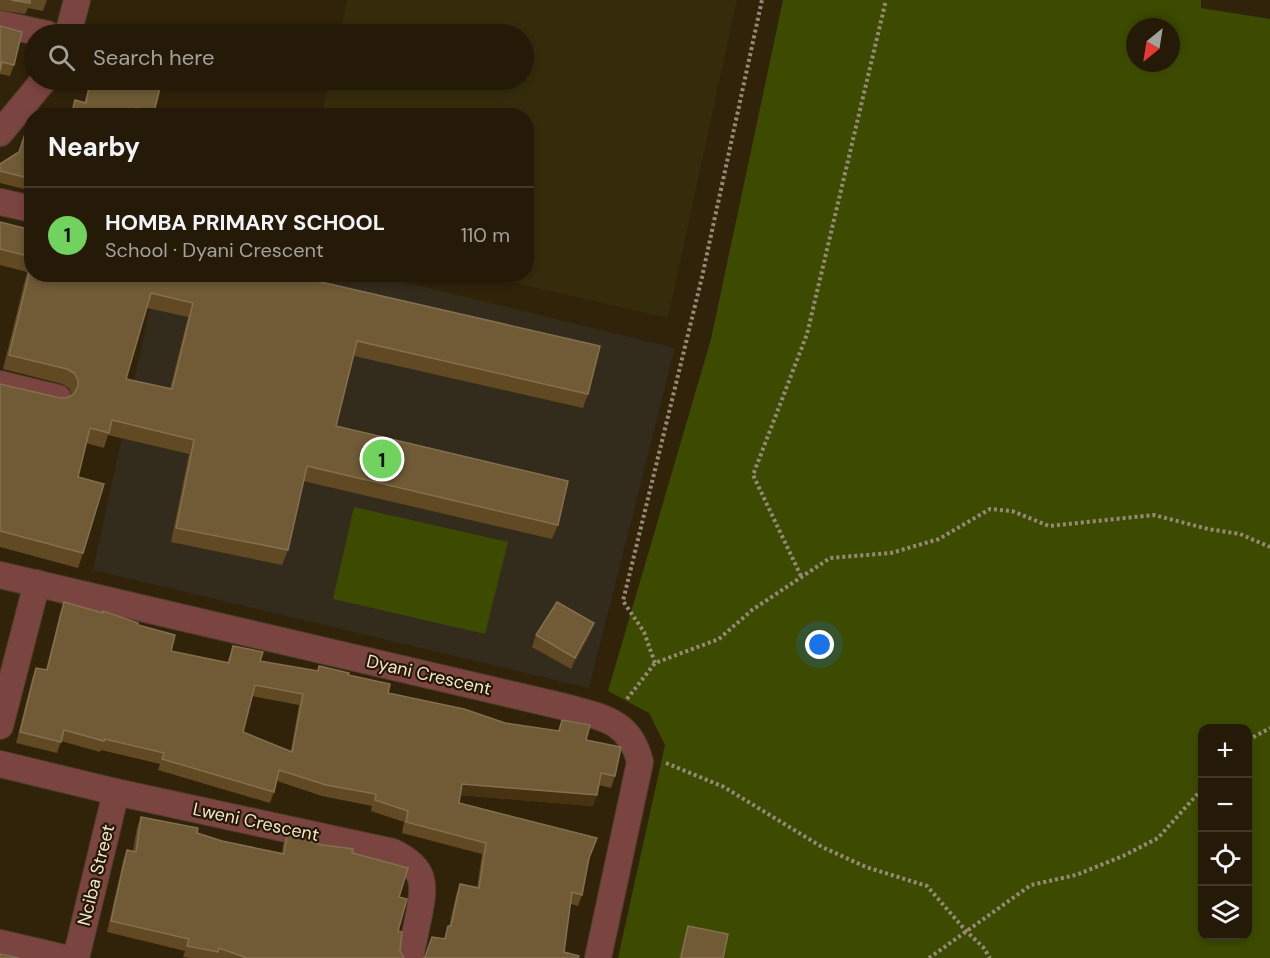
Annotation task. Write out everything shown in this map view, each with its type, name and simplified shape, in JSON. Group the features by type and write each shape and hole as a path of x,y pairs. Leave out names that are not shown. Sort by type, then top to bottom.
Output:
{"street":[{"path":"70,24 76,0"},
{"path":"0,24 24,29"},
{"path":"0,133 36,90"},
{"path":"0,202 24,207"},
{"path":"0,384 58,398"},
{"name":"Dyani Crescent","path":"0,574 565,707 611,720 631,737 638,752"},
{"path":"0,726 37,583"},
{"path":"598,958 640,762 638,752"},
{"name":"Lweni Crescent","path":"0,764 116,792 393,852 408,859 421,875 424,891 411,958"},
{"name":"Nciba Street","path":"76,958 116,792"},
{"path":"0,943 64,958"}],"path":[{"path":"655,663 644,632 623,601 702,277 762,0"},
{"path":"801,576 753,475 807,334 886,0"},
{"path":"611,720 655,663 718,639 753,610 831,558 891,553 939,539 990,509 1012,511 1049,526 1154,515 1208,529 1240,534 1270,546"},
{"path":"1252,738 1270,728"},
{"path":"638,752 724,787 822,847 866,867 927,886 990,958"},
{"path":"929,958 1031,885 1076,875 1123,856 1158,838 1198,794"}],"shaded area":[{"path":"155,282 404,282 675,348 589,688 93,570"}],"green space":[{"path":"783,0 1201,0 1201,8 1270,19 1270,958 618,958 665,745 649,713 608,691 711,339"},
{"path":"354,507 508,542 485,634 333,599"}],"sand":[{"path":"347,0 737,0 668,318 510,282 534,282 534,108 324,108 328,90 534,90 534,24 342,24"}],"building":[{"path":"11,0 30,0 30,3"},
{"path":"0,26 22,32 14,65 2,62 0,71"},
{"path":"88,90 160,90 155,108 73,108 75,100 86,103"},
{"path":"24,137 24,177 0,171 0,164 19,152"},
{"path":"0,222 24,228 24,255 0,249"},
{"path":"27,282 321,282 600,346 588,394 357,341 336,426 568,481 558,525 307,466 288,550 176,528 194,440 112,420 109,433 90,428 78,477 104,484 83,553 0,531 0,384 67,398 74,394 78,380 74,373 67,369 9,355","holes":["151,293 193,303 172,389 126,379"]},
{"path":"64,602 103,613 103,611 138,623 138,625 175,635 171,651 229,663 233,646 263,652 260,661 318,671 319,666 349,673 348,675 390,684 388,693 464,709 505,723 559,731 562,720 590,725 586,740 621,747 615,776 601,773 597,795 462,784 459,803 597,838 589,858 582,895 572,892 564,952 579,956 578,958 423,958 432,937 445,939 448,926 451,926 460,884 479,888 486,843 406,822 408,811 375,800 376,794 326,785 279,770 274,792 162,759 164,753 105,739 104,741 64,730 61,742 20,732 36,668 47,670","holes":["255,685 303,694 292,752 243,732"]},
{"path":"557,602 594,623 575,658 536,635"},
{"path":"141,817 198,828 197,833 222,841 284,854 287,834 322,845 353,849 352,853 408,868 399,897 407,899 398,931 402,932 400,951 404,958 247,958 219,948 218,952 187,946 189,939 111,921 127,850 136,852"},
{"path":"688,926 728,934 723,958 681,958"},
{"path":"0,954 19,958 0,958"}],"place":[{"name":"HOMBA PRIMARY SCHOOL","path":"382,459"}]}
